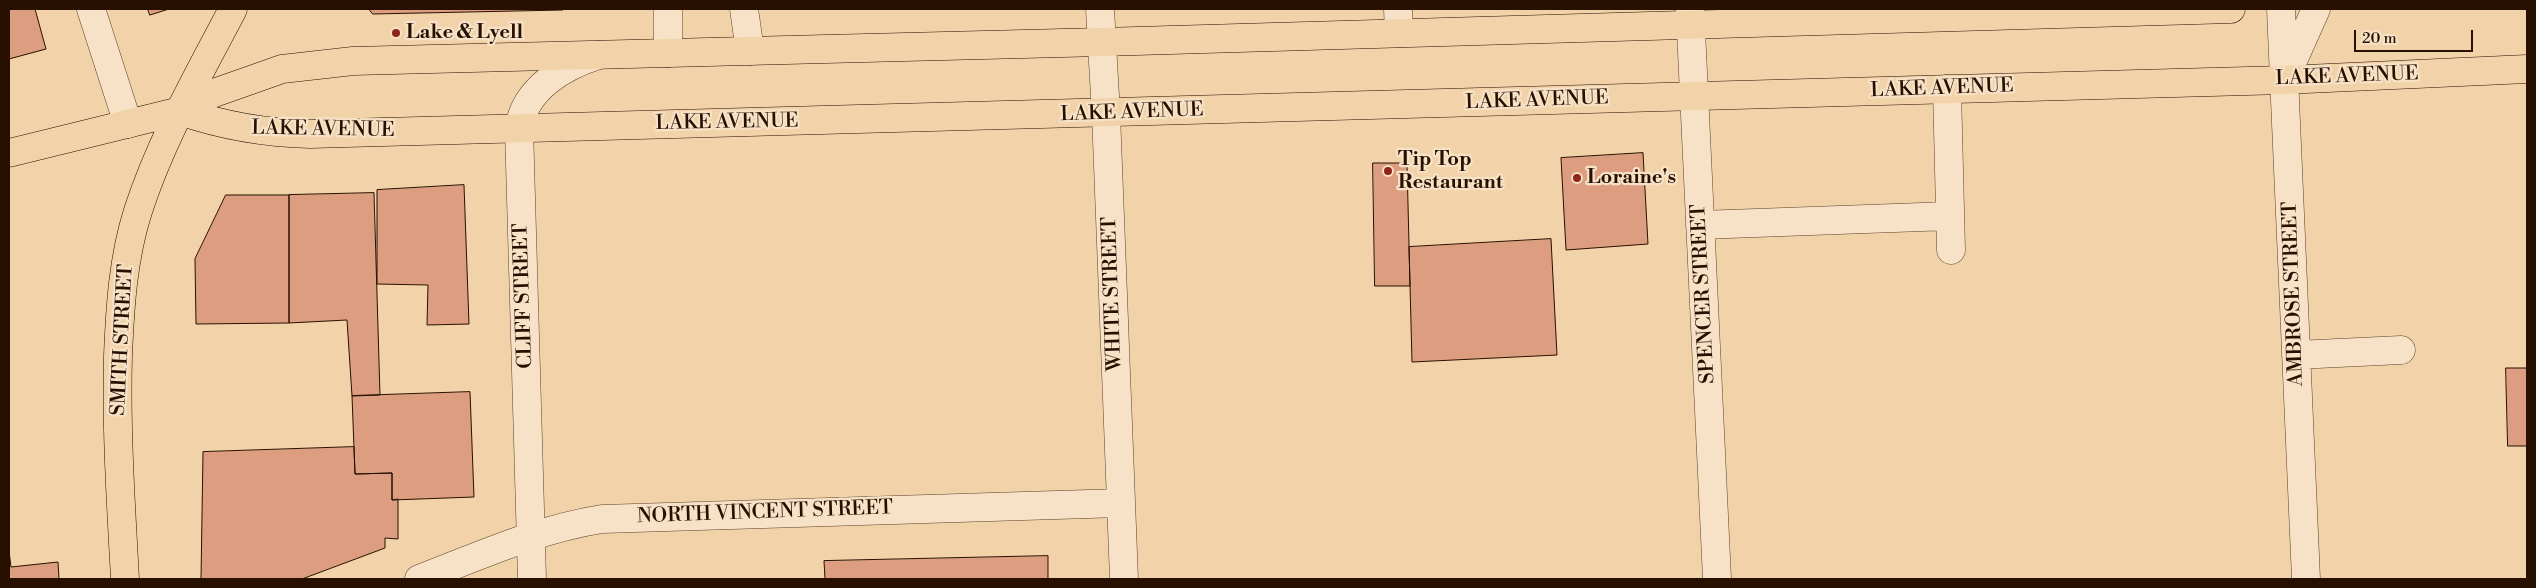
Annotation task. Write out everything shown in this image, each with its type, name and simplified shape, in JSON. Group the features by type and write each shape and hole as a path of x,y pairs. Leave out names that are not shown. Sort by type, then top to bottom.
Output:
{"main road":[{"name":"SMITH STREET","path":"125,579 117,396 122,289 128,247 138,211 166,141 233,9"},
{"path":"9,153 180,111 214,93 248,79 292,68 353,61 1102,42 1398,21 2231,9"},
{"name":"LAKE AVENUE","path":"180,111 218,124 279,133 1106,114 2284,80 2527,69"}],"street":[{"path":"91,9 128,124"},
{"path":"668,9 668,53"},
{"path":"744,9 750,51"},
{"name":"WHITE STREET","path":"1100,9 1106,114 1124,579"},
{"name":"AMBROSE STREET","path":"2281,9 2306,579"},
{"path":"2284,80 2316,9"},
{"name":"SPENCER STREET","path":"1690,16 1717,579"},
{"name":"CLIFF STREET","path":"532,579 519,128 526,107 541,88 566,68 600,55"},
{"path":"1947,89 1951,250"},
{"path":"1700,225 1950,216"},
{"path":"2296,355 2401,350"},
{"name":"NORTH VINCENT STREET","path":"419,579 530,536 577,523 629,516 1121,504"}],"building":[{"path":"9,9 35,9 46,49 9,59"},
{"path":"148,9 169,9 150,15"},
{"path":"369,9 563,9 563,10 373,14"},
{"path":"1643,153 1648,244 1566,250 1561,158"},
{"path":"1373,163 1407,163 1410,286 1375,286"},
{"path":"464,185 469,324 427,325 428,285 377,284 377,190"},
{"path":"374,193 380,395 352,396 347,320 289,323 289,195"},
{"path":"226,195 289,195 289,323 196,324 195,259"},
{"path":"1551,239 1557,355 1412,362 1409,247"},
{"path":"2506,368 2527,368 2527,446 2508,446"},
{"path":"470,392 474,497 392,500 392,473 355,474 352,396"},
{"path":"354,447 355,474 392,473 392,500 398,499 398,539 385,538 385,548 302,579 201,579 203,452"},
{"path":"9,551 11,567 58,562 59,579 9,579"},
{"path":"1048,556 1048,579 825,579 824,561"}],"place":[{"name":"Lake & Lyell","path":"396,33"},
{"name":"Tip Top Restaurant","path":"1388,171"},
{"name":"Loraine's","path":"1577,178"}]}
